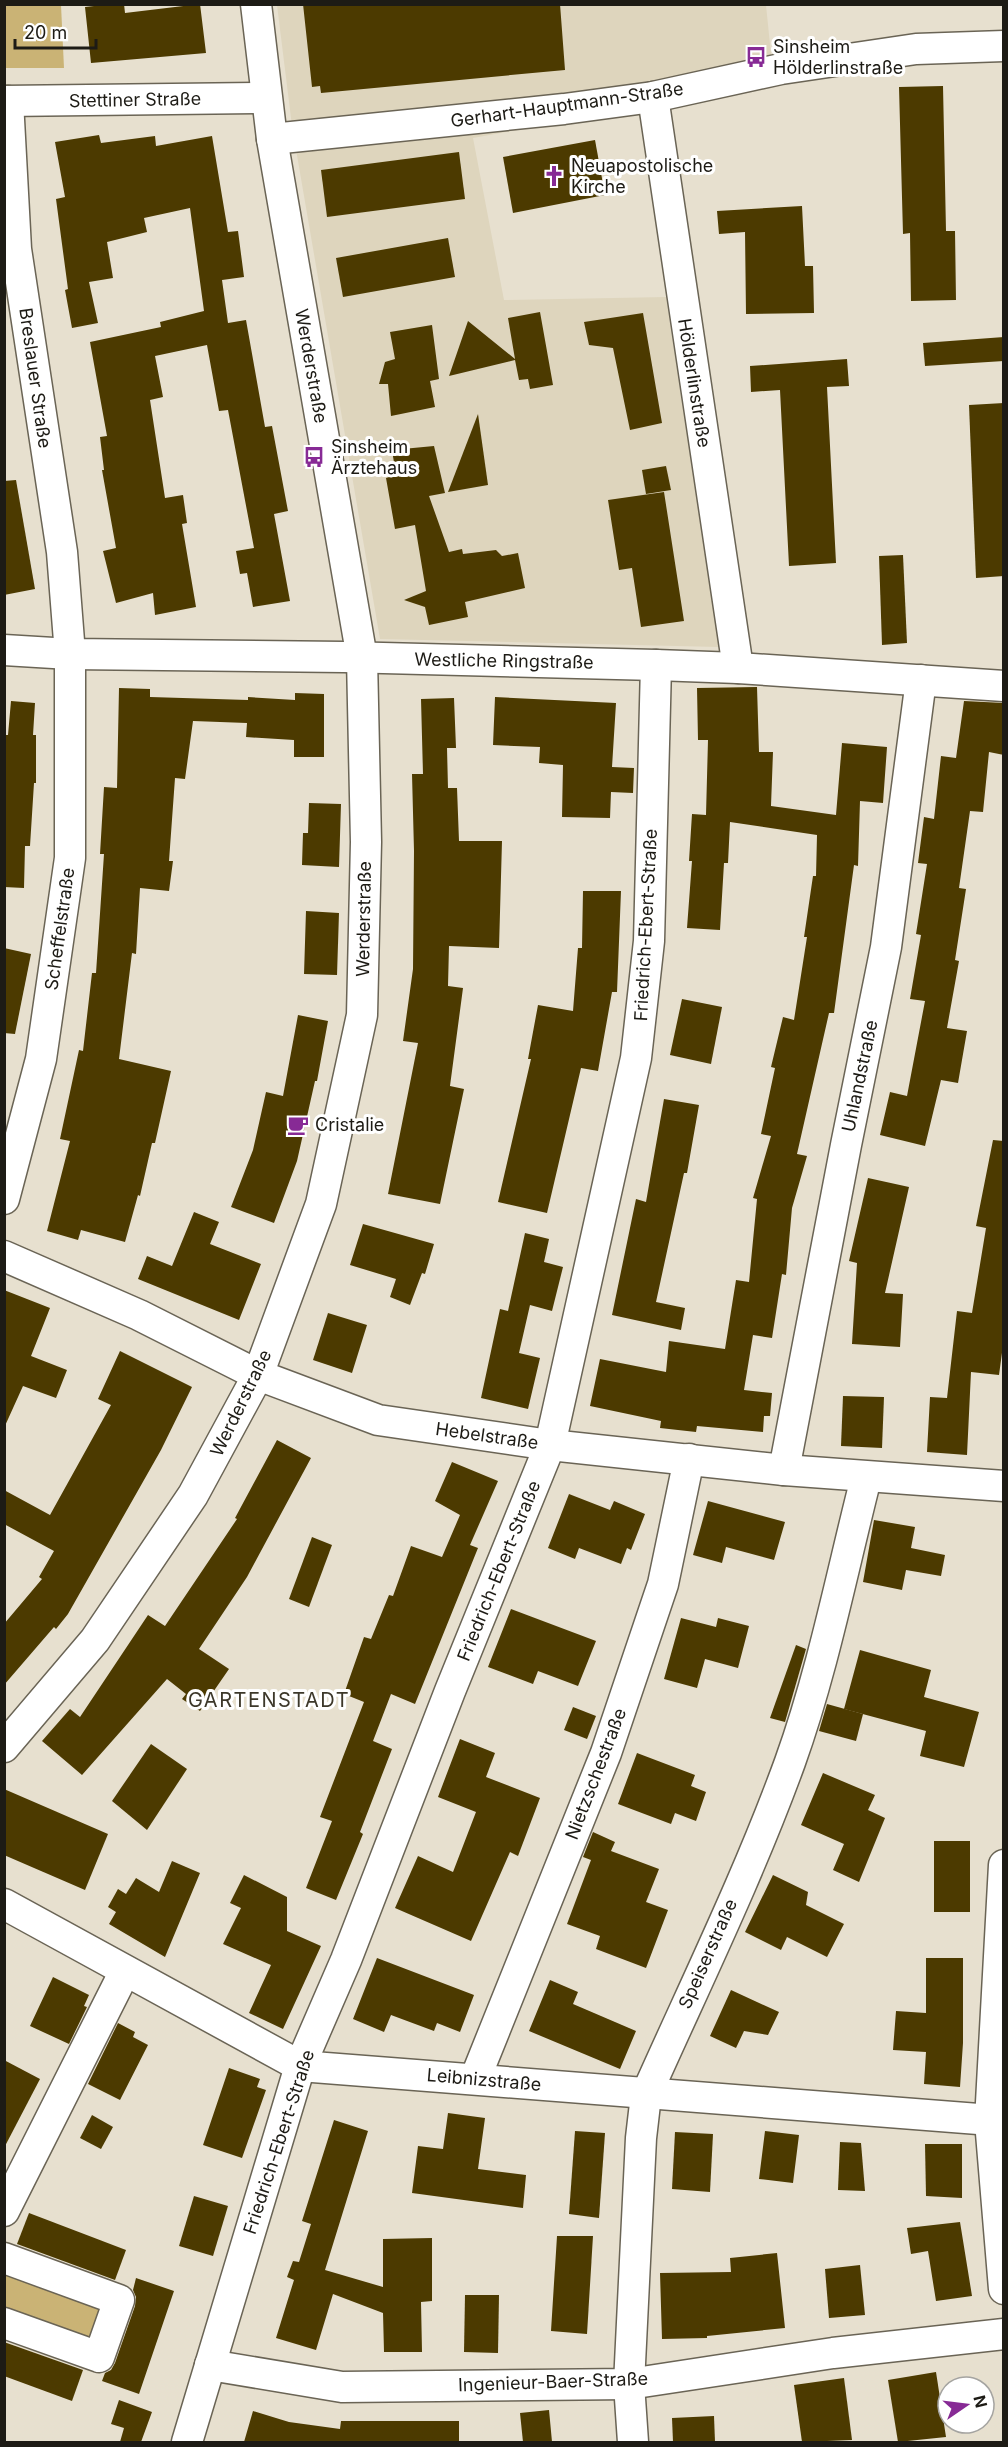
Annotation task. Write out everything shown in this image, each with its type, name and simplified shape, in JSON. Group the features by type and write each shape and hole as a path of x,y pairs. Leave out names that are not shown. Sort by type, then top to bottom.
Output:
{"street":[{"name":"Werderstraße","path":"4,1747 95,1640 193,1495 258,1375 321,1204 362,1015 366,842 362,658 272,139 256,4"},
{"name":"Gerhart-Hauptmann-Straße","path":"272,139 564,109 653,97 781,69 916,49 1004,46"},
{"name":"Hölderlinstraße","path":"653,97 738,668"},
{"name":"Stettiner Straße","path":"6,101 266,98"},
{"name":"Breslauer Straße","path":"6,101 16,249 62,552 70,654"},
{"name":"Westliche Ringstraße","path":"4,651 656,665 738,668 1004,686"},
{"name":"Scheffelstraße","path":"4,1198 41,1059 70,858 70,654"},
{"name":"Friedrich-Ebert-Straße","path":"188,2442 300,2066 346,1960 450,1691 550,1445 636,1058 649,941 656,665"},
{"name":"Uhlandstraße","path":"784,1470 843,1157 886,947 921,680"},
{"name":"Hebelstraße","path":"4,1256 139,1315 258,1375 378,1420 550,1445 784,1470 866,1478 1004,1486"},
{"name":"Nietzschestraße","path":"475,2079 606,1753 663,1584 689,1459"},
{"name":"Speiserstraße","path":"633,2442 629,2384 641,2138 646,2095 760,1837 790,1762 811,1696 866,1478"},
{"path":"1004,1865 997,2121 1004,2289"},
{"name":"Leibnizstraße","path":"4,1904 300,2066 997,2121"},
{"path":"4,2211 125,1971"},
{"path":"4,2258 119,2300 99,2358 4,2324"},
{"name":"Ingenieur-Baer-Straße","path":"210,2365 342,2387 629,2384 833,2353 1004,2334"}],"shaded area":[{"path":"5,4 61,5 64,68 5,68"},
{"path":"277,5 766,5 774,84 473,138 504,300 666,297 719,647 380,639 292,126"},
{"path":"4,2270 106,2306 92,2344 5,2311"}],"building":[{"path":"124,4 125,13 200,4 206,53 91,63 85,7"},
{"path":"303,4 560,4 565,70 321,93 320,86 312,87"},
{"path":"943,86 946,231 955,231 956,300 911,301 910,233 903,234 899,87"},
{"path":"99,135 101,143 155,136 156,146 212,136 228,232 238,231 244,277 222,280 228,323 246,320 265,427 272,426 288,511 274,514 290,601 253,607 247,573 240,574 236,551 254,548 228,410 219,411 207,345 155,356 163,397 150,400 165,498 183,495 187,523 182,524 196,607 155,615 153,593 116,603 103,551 116,548 102,470 104,470 100,437 107,436 90,342 161,327 160,322 204,311 190,208 144,218 147,232 107,242 113,278 89,282 98,323 72,328 65,290 68,289 56,199 65,197 55,142"},
{"name":"Neuapostolische Kirche","path":"595,140 605,195 513,213 503,157"},
{"path":"459,152 465,199 327,217 321,170"},
{"path":"802,206 805,266 813,266 814,313 746,314 745,232 719,234 717,211"},
{"path":"448,238 455,277 343,297 336,258"},
{"path":"540,312 553,385 530,389 528,379 519,380 515,360 449,376 468,321 515,359 508,318"},
{"path":"643,313 662,423 630,430 613,348 589,345 584,322"},
{"path":"432,325 439,379 430,381 435,407 391,416 388,384 379,384 385,362 395,359 390,332"},
{"path":"1004,337 1004,361 925,366 923,343"},
{"path":"847,359 849,386 827,387 836,563 789,566 780,390 751,392 750,366"},
{"path":"1004,403 1004,576 976,578 969,405"},
{"path":"478,414 488,485 448,492"},
{"path":"434,446 445,493 429,496 449,552 462,549 463,554 496,550 502,556 518,553 525,588 465,602 468,617 429,625 425,607 404,600 426,591 415,525 395,529 386,478 396,475 392,450"},
{"path":"666,466 671,490 646,494 642,470"},
{"path":"16,480 35,589 4,595 4,481"},
{"path":"664,492 684,621 641,627 632,568 619,570 608,500"},
{"path":"903,555 907,643 882,645 879,556"},
{"path":"757,687 759,752 773,752 771,806 836,815 842,743 887,747 883,803 860,801 858,866 854,865 834,1013 829,1013 797,1154 807,1156 792,1208 786,1275 782,1274 772,1338 753,1335 744,1390 772,1393 770,1416 764,1416 763,1432 697,1426 696,1432 660,1428 661,1421 590,1406 600,1359 666,1372 669,1341 725,1349 736,1280 749,1282 757,1199 753,1198 771,1136 761,1134 775,1068 771,1067 783,1017 794,1020 807,937 804,937 813,876 816,876 817,835 730,822 728,863 724,863 720,930 687,928 692,861 689,861 692,814 706,815 708,740 698,740 697,688"},
{"path":"119,688 150,689 150,697 248,700 248,697 295,700 295,693 324,694 324,757 294,757 294,740 246,737 247,723 193,721 185,779 175,778 169,861 173,861 169,891 140,888 136,954 132,953 119,1059 171,1071 155,1143 152,1143 140,1196 138,1195 125,1242 81,1230 78,1240 47,1231 70,1141 60,1139 79,1050 83,1051 92,973 96,973 104,854 100,854 104,787 117,788"},
{"path":"495,697 616,703 612,767 634,768 633,793 611,792 610,818 562,817 563,765 539,763 540,747 493,745"},
{"path":"454,698 456,748 447,748 448,788 457,788 459,841 502,841 499,948 449,946 448,986 463,988 450,1086 464,1089 440,1204 388,1194 418,1043 403,1041 413,969 412,774 423,774 421,699"},
{"path":"11,701 35,703 33,735 36,735 36,783 34,783 30,846 25,846 24,888 4,887 4,735 8,735"},
{"path":"964,701 1004,703 1004,755 989,752 983,812 970,811 959,888 966,889 955,960 959,961 947,1028 967,1031 958,1083 941,1080 925,1146 880,1135 890,1092 907,1096 925,1001 910,999 921,935 916,934 927,864 918,863 924,817 934,819 941,756 956,758"},
{"path":"309,803 341,804 339,867 302,865 303,833 308,833"},
{"path":"583,891 621,891 617,992 612,992 598,1071 581,1068 547,1213 498,1202 531,1059 528,1059 538,1005 573,1011 578,948 582,948"},
{"path":"306,911 339,913 337,975 304,974"},
{"path":"4,948 31,954 15,1034 4,1033"},
{"path":"682,999 722,1007 711,1064 670,1055"},
{"path":"298,1015 328,1021 317,1081 315,1081 297,1161 274,1223 231,1207 253,1150 266,1092 283,1096"},
{"path":"664,1099 699,1105 687,1173 684,1173 656,1302 685,1308 681,1330 612,1315 636,1199 646,1202"},
{"path":"993,1140 1004,1141 1004,1338 999,1375 971,1372 967,1455 927,1452 930,1397 947,1398 957,1311 972,1313 986,1228 976,1226"},
{"path":"868,1178 909,1187 885,1293 903,1294 900,1347 852,1344 857,1263 849,1261"},
{"path":"194,1212 219,1222 210,1244 261,1264 239,1320 138,1279 147,1256 172,1266"},
{"path":"363,1224 434,1244 425,1274 422,1273 410,1305 390,1297 396,1279 350,1265"},
{"path":"525,1233 549,1239 544,1262 563,1267 552,1311 530,1305 519,1353 540,1358 528,1409 481,1398 500,1309 508,1311"},
{"path":"4,1290 50,1308 31,1356 67,1370 56,1398 23,1386 4,1428"},
{"path":"328,1313 367,1325 352,1373 313,1360"},
{"path":"120,1351 192,1387 161,1450 68,1614 4,1685 4,1624 42,1579 39,1577 54,1551 4,1524 4,1490 50,1515 111,1405 98,1399"},
{"path":"843,1396 884,1397 882,1448 841,1446"},
{"path":"277,1440 311,1458 247,1577 199,1649 229,1669 200,1711 182,1699 186,1694 167,1679 82,1775 42,1741 70,1709 80,1717 148,1615 165,1626 237,1519 235,1518"},
{"path":"452,1462 498,1481 470,1545 478,1548 415,1704 391,1694 373,1741 392,1749 360,1832 363,1834 336,1900 306,1888 332,1821 320,1817 364,1702 344,1694 364,1637 371,1639 389,1595 393,1596 411,1546 442,1557 460,1515 435,1501"},
{"path":"569,1494 610,1510 614,1501 645,1514 631,1550 627,1548 621,1564 579,1548 575,1559 548,1548"},
{"path":"708,1501 785,1522 774,1560 726,1547 722,1563 693,1555"},
{"path":"874,1520 915,1527 911,1548 945,1555 941,1576 906,1570 902,1590 863,1582"},
{"path":"312,1537 332,1545 309,1607 289,1599"},
{"path":"511,1609 596,1641 578,1686 538,1671 533,1684 488,1667"},
{"path":"681,1618 716,1627 718,1618 749,1626 738,1668 705,1659 697,1688 664,1679"},
{"path":"796,1645 806,1649 785,1722 770,1718"},
{"path":"860,1650 931,1670 924,1697 979,1712 964,1767 920,1756 926,1731 844,1709"},
{"path":"827,1704 863,1714 856,1741 819,1731"},
{"path":"573,1707 596,1716 587,1739 564,1730"},
{"path":"460,1739 495,1753 486,1777 540,1798 518,1856 510,1852 471,1941 395,1908 418,1856 453,1872 476,1812 438,1797"},
{"path":"151,1744 187,1769 147,1830 112,1801"},
{"path":"637,1753 695,1775 691,1786 706,1792 696,1821 675,1813 671,1824 618,1804"},
{"path":"823,1773 875,1795 868,1810 885,1818 859,1882 833,1870 844,1844 801,1825"},
{"path":"4,1789 108,1834 85,1890 4,1855"},
{"path":"593,1832 615,1842 611,1851 659,1869 646,1902 668,1910 646,1968 596,1949 600,1936 567,1924 591,1860 583,1857"},
{"path":"934,1841 970,1841 970,1912 934,1912"},
{"path":"172,1861 200,1873 165,1957 109,1924 116,1912 108,1907 118,1889 126,1894 136,1878 159,1892"},
{"path":"244,1875 287,1897 287,1931 321,1946 283,2029 249,2013 271,1965 223,1944 241,1908 230,1903"},
{"path":"773,1875 808,1892 806,1905 844,1924 827,1957 787,1937 781,1950 745,1932"},
{"path":"377,1958 474,1995 460,2032 437,2023 434,2031 391,2015 384,2032 353,2019"},
{"path":"926,1958 963,1958 963,2043 960,2087 924,2084 926,2052 893,2050 896,2011 926,2013"},
{"path":"53,1977 89,1995 84,2006 87,2007 69,2044 30,2026"},
{"path":"550,1980 578,1992 573,2004 636,2031 620,2069 529,2031"},
{"path":"731,1990 779,2012 768,2035 744,2031 736,2048 710,2036"},
{"path":"118,2023 135,2032 133,2037 148,2045 120,2100 88,2084"},
{"path":"4,2060 40,2079 4,2148"},
{"path":"229,2068 260,2079 257,2087 266,2090 242,2158 203,2145"},
{"path":"448,2113 485,2118 478,2169 526,2175 523,2208 412,2193 418,2146 443,2149"},
{"path":"92,2115 113,2127 101,2149 80,2138"},
{"path":"334,2120 368,2131 325,2270 383,2287 383,2239 432,2238 432,2301 421,2302 422,2352 384,2352 383,2313 333,2294 316,2350 276,2338 294,2280 287,2277 293,2261 299,2262 311,2224 302,2221"},
{"path":"575,2131 605,2133 599,2218 569,2214"},
{"path":"765,2131 799,2135 793,2183 759,2179"},
{"path":"675,2132 713,2134 710,2192 672,2189"},
{"path":"840,2142 861,2143 865,2191 838,2190"},
{"path":"925,2144 962,2144 962,2198 926,2196"},
{"path":"194,2196 228,2206 213,2256 179,2246"},
{"path":"29,2213 126,2250 115,2280 17,2244"},
{"path":"960,2222 972,2296 936,2301 928,2251 911,2254 907,2228"},
{"path":"557,2236 593,2236 587,2334 551,2331"},
{"path":"777,2253 785,2328 707,2336 707,2338 662,2339 660,2273 731,2272 730,2258"},
{"path":"860,2265 865,2315 829,2318 825,2269"},
{"path":"136,2278 174,2291 139,2394 102,2381 105,2373 111,2370 115,2363 135,2306 136,2297 133,2290"},
{"path":"465,2295 499,2295 498,2353 464,2352"},
{"path":"4,2342 83,2370 72,2401 4,2376"},
{"path":"936,2372 936,2435 946,2435 946,2437 898,2442 888,2380"},
{"path":"844,2378 852,2440 802,2442 794,2385"},
{"path":"119,2400 152,2412 141,2442 120,2442 124,2428 111,2424"},
{"path":"549,2410 552,2442 523,2442 520,2413"},
{"path":"253,2411 289,2422 340,2429 341,2421 459,2421 459,2442 244,2442"},
{"path":"714,2416 715,2442 673,2442 672,2418"}],"place":[{"name":"Sinsheim Hölderlinstraße","path":"756,57"},
{"name":"Neuapostolische Kirche","path":"554,176"},
{"name":"Sinsheim Ärztehaus","path":"314,457"},
{"name":"Cristalie","path":"298,1125"}],"district":[{"name":"GARTENSTADT","path":"269,1700"}]}
